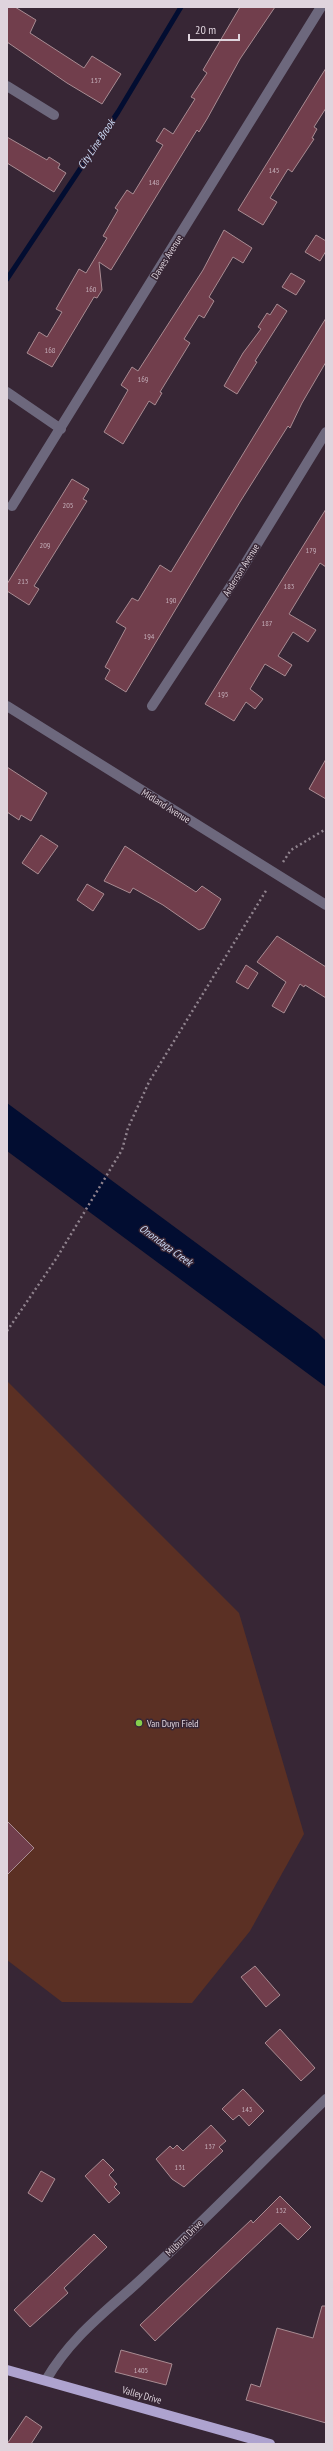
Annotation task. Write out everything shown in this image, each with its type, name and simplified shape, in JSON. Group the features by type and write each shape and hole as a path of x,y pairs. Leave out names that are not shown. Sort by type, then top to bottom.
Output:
{"main road":[{"name":"Valley Drive","path":"7,2370 270,2444"}],"street":[{"name":"Dawes Avenue","path":"12,506 321,7"},
{"path":"7,86 54,115"},
{"path":"7,392 61,429"},
{"name":"Anderson Avenue","path":"152,706 240,572 326,432"},
{"name":"Midland Avenue","path":"7,706 326,905"},
{"name":"Milburn Drive","path":"46,2380 60,2356 84,2330 152,2270 326,2099"}],"path":[{"path":"283,863 291,850 326,829"},
{"path":"7,1331 73,1232 122,1150 128,1128 149,1082 267,889"}],"shaded area":[{"name":"Van Duyn Field","path":"7,1381 239,1613 304,1834 250,1931 192,2003 62,2002 7,1960"}],"water":[{"name":"Onondaga Creek","path":"7,1103 318,1333 326,1341 326,1387 7,1151"}],"building":[{"path":"7,7 15,7 36,20 30,33 84,68 92,56 121,74 102,104 67,83 7,42"},
{"path":"240,7 275,7 240,59 207,119 199,132 197,130 111,270 99,262 102,290 97,298 94,297 52,367 27,353 39,332 47,337 62,312 56,309 79,269 86,273 107,238 103,236 118,210 115,208 127,190 133,194 163,145 156,141 164,128 173,134 195,99 191,97 207,73 203,70"},
{"path":"326,68 326,108 314,127 317,129 312,138 314,139 292,172 288,169 270,198 277,202 263,225 238,210"},
{"path":"7,137 47,160 49,157 60,164 58,168 66,173 54,192 7,163"},
{"path":"224,230 252,248 243,263 233,257 209,297 214,301 204,318 199,315 184,339 190,343 160,392 162,393 155,405 149,401 123,444 104,432 128,390 121,385 132,367 138,371 203,270"},
{"path":"316,235 326,241 326,251 320,261 305,252"},
{"path":"291,273 305,281 296,295 282,287"},
{"path":"277,304 287,311 255,361 257,362 237,394 224,386 243,353 261,329 258,327 267,313 270,315"},
{"path":"326,318 326,362 302,403 290,428 288,426 240,502 126,692 105,679 110,670 105,667 126,628 116,622 132,598 138,601 160,565 171,572"},
{"path":"72,479 89,489 83,499 87,501 34,586 39,589 29,605 7,591 7,584"},
{"path":"326,509 326,567 320,563 289,614 316,630 308,642 293,632 278,656 292,665 285,676 265,664 250,689 263,699 255,709 246,702 234,721 205,704"},
{"path":"326,759 326,799 309,789"},
{"path":"7,767 47,793 31,821 21,815 19,820 7,812"},
{"path":"41,835 58,846 38,874 22,863"},
{"path":"125,846 196,892 202,886 221,899 204,928 199,930 163,905 133,888 130,893 104,881"},
{"path":"87,884 104,894 93,911 77,900"},
{"path":"277,936 326,967 326,998 305,985 304,987 300,984 284,1013 272,1006 286,982 257,962"},
{"path":"246,965 258,973 248,989 236,982"},
{"path":"7,1821 34,1848 7,1875"},
{"path":"255,1966 280,1995 266,2007 241,1977"},
{"path":"280,2029 315,2068 301,2081 265,2043"},
{"path":"243,2089 264,2111 249,2126 239,2115 233,2120 222,2109"},
{"path":"211,2125 226,2141 219,2147 223,2151 184,2187 172,2179 156,2159 170,2146 173,2149 177,2145 183,2151"},
{"path":"103,2159 114,2170 109,2175 117,2184 114,2187 120,2193 109,2203 85,2176"},
{"path":"41,2171 55,2179 42,2202 28,2193"},
{"path":"280,2196 311,2227 298,2240 280,2223 155,2341 140,2325 251,2220 253,2223"},
{"path":"94,2234 107,2247 64,2288 68,2293 30,2327 14,2310"},
{"path":"322,2306 326,2306 326,2423 246,2400 251,2384 260,2387 277,2328 313,2338"},
{"path":"121,2350 172,2364 166,2385 115,2372"},
{"path":"26,2416 42,2427 31,2444 7,2444"}],"waterway":[{"name":"City Line Brook","path":"7,279 118,112 181,7"}],"place":[{"name":"Van Duyn Field","path":"139,1723"}]}
